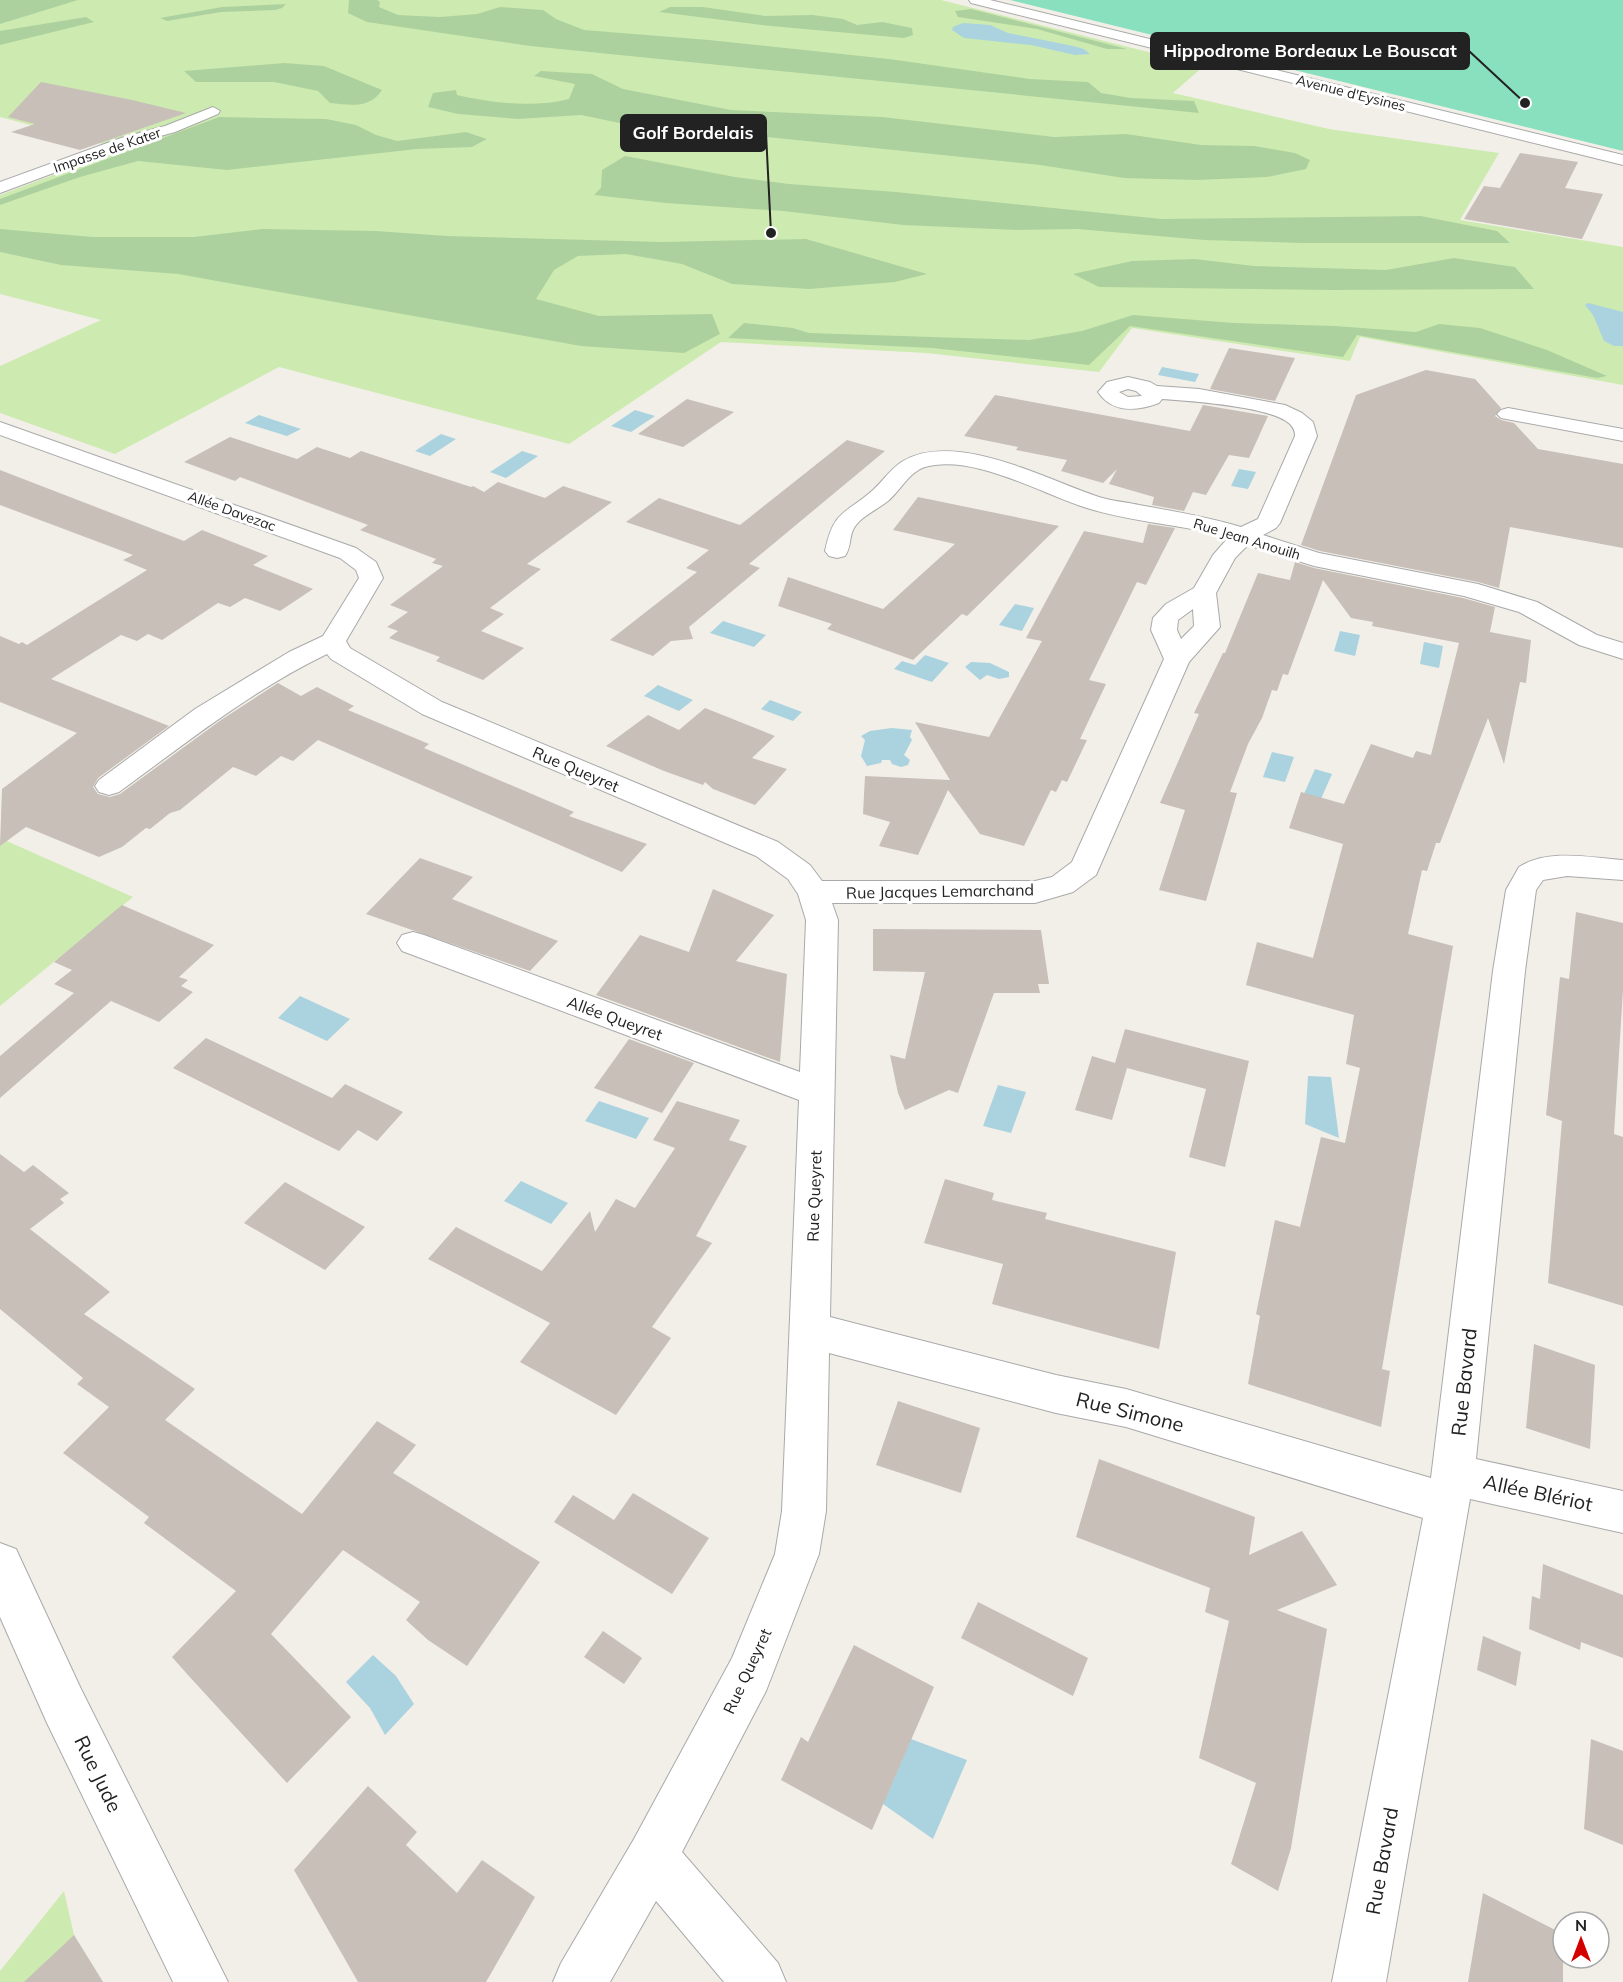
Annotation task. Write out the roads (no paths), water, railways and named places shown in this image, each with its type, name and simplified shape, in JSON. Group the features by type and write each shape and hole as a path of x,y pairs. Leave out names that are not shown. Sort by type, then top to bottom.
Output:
{"street":[{"name":"Avenue d'Eysines","path":"975,0 1623,160"},
{"name":"Impasse de Kater","path":"0,188 213,111"},
{"path":"1152,392 1199,395 1278,409 1296,417 1305,427 1306,436 1268,523 1244,536 1225,555 1204,593 1175,609 1166,618 1164,630 1177,659"},
{"path":"1508,414 1623,435"},
{"name":"Allée Davezac","path":"0,428 348,553 368,567 371,578 337,647"},
{"name":"Rue Jean Anouilh","path":"837,550 842,527 864,506 880,496 908,467 934,458 951,458 1008,469 1094,502 1213,526 1314,559 1469,589 1528,607 1587,640 1623,651"},
{"name":"Rue Jacques Lemarchand","path":"813,892 1035,892 1062,885 1085,868 1177,659 1207,627 1204,593"},
{"path":"109,786 205,715 298,658 337,647"},
{"name":"Rue Queyret","path":"337,647 432,708 767,849 799,872 813,892 822,920 804,1511 797,1554 749,1674 652,1857 580,1982"},
{"name":"Rue Bavard","path":"1359,1982 1450,1490 1508,982 1521,890 1526,878 1535,871 1556,867 1623,870"},
{"name":"Allée Queyret","path":"413,943 818,1093"},
{"name":"Rue Simone","path":"810,1330 1056,1394 1126,1408 1450,1490"},
{"name":"Allée Blériot","path":"1450,1490 1623,1512"},
{"name":"Rue Jude","path":"0,1565 64,1706 201,1982"},
{"path":"652,1857 759,1982"}],"water":[{"path":"963,23 990,25 1008,33 1084,49 1090,54 1075,55 1031,45 964,38 952,30 953,27"},
{"path":"1588,303 1623,312 1623,346 1614,346 1604,341 1593,315 1585,305"},
{"path":"1162,367 1199,374 1195,382 1158,375"},
{"path":"635,410 655,416 631,432 611,426"},
{"path":"259,415 301,429 287,436 245,423"},
{"path":"441,434 456,439 430,456 415,451"},
{"path":"522,451 538,456 506,478 490,472"},
{"path":"1239,469 1256,472 1248,489 1231,486"},
{"path":"1015,604 1034,608 1022,631 999,625"},
{"path":"723,621 766,635 754,647 710,633"},
{"path":"1340,631 1360,635 1355,656 1334,651"},
{"path":"1424,642 1443,646 1439,668 1420,664"},
{"path":"925,655 949,663 932,682 894,669 902,661 915,665"},
{"path":"971,662 990,663 1009,672 1009,677 999,679 987,675 980,680 965,667"},
{"path":"658,685 693,700 679,711 644,696"},
{"path":"770,700 802,712 793,721 761,709"},
{"path":"892,728 912,730 910,737 912,740 904,755 910,760 908,765 901,767 892,764 890,760 882,760 881,763 867,766 861,756 865,740 861,736 870,731"},
{"path":"1272,752 1294,757 1285,782 1263,777"},
{"path":"1315,769 1332,774 1320,801 1303,796"},
{"path":"300,996 350,1019 327,1041 278,1018"},
{"path":"1308,1076 1331,1077 1339,1138 1305,1124"},
{"path":"998,1085 1026,1092 1011,1133 983,1126"},
{"path":"599,1101 649,1118 636,1139 585,1121"},
{"path":"521,1181 568,1203 551,1224 504,1201"},
{"path":"373,1655 396,1676 414,1704 385,1735 370,1708 346,1682"},
{"path":"911,1739 967,1760 933,1839 883,1804"}],"place":[{"name":"Hippodrome Bordeaux Le Bouscat","path":"1525,103"},
{"name":"Golf Bordelais","path":"771,233"}]}
